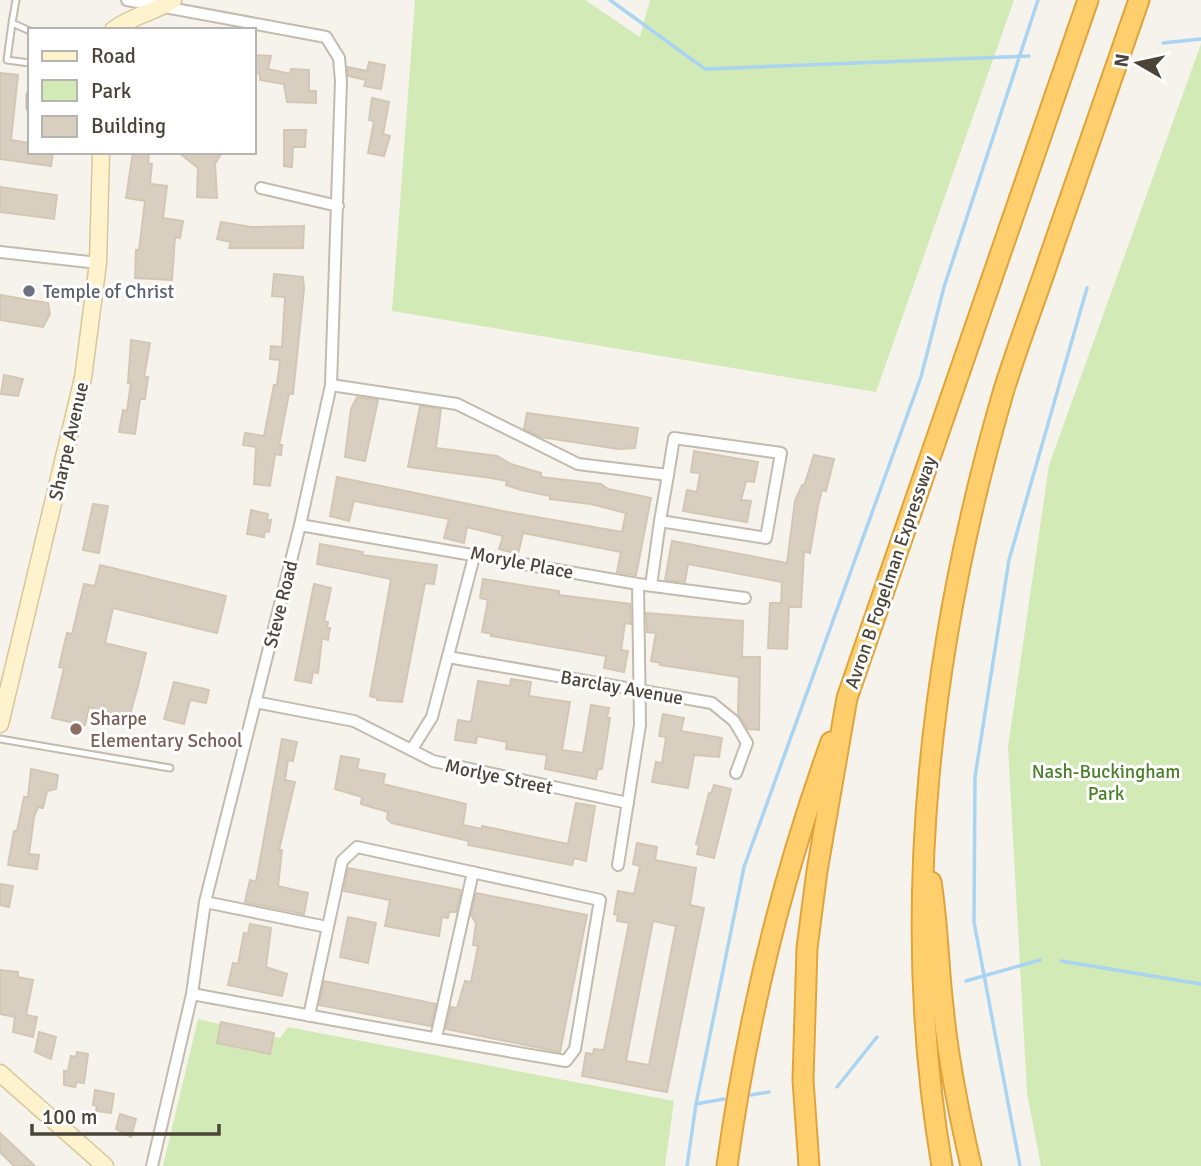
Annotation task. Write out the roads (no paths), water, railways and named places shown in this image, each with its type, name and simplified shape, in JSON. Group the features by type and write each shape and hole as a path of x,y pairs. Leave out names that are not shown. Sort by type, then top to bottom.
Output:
{"highway":[{"name":"Avron B Fogelman Expressway","path":"809,1166 803,1080 807,948 817,871 847,698 1088,0"},
{"path":"942,1166 934,1121 921,976 920,933 936,719 955,591 974,503 1004,390 1139,0"},
{"path":"727,1166 748,1036 770,937 804,815 847,698"},
{"path":"926,854 938,920 939,966 949,1050 971,1166"}],"street":[{"path":"127,0 168,4"},
{"path":"116,28 131,16 168,4"},
{"name":"Steve Road","path":"152,1166 192,994 205,902 300,524 331,386 341,80 338,58 326,37 168,4"},
{"name":"Sharpe Avenue","path":"0,724 83,378 98,263 101,154"},
{"path":"261,188 338,206"},
{"path":"0,252 98,263"},
{"path":"331,386 457,404 578,464 668,475"},
{"path":"651,586 660,521 674,438 781,453 765,538 660,521"},
{"name":"Moryle Place","path":"300,524 638,584 746,597"},
{"path":"412,749 432,717 475,553"},
{"path":"618,864 640,725 638,584"},
{"name":"Barclay Avenue","path":"448,657 712,703 726,715 747,743 746,752 736,773"},
{"name":"Morlye Street","path":"255,702 354,721 433,761 628,803"},
{"path":"192,994 309,1016 566,1061 575,1049 600,900 357,847 342,861 309,1016"},
{"path":"436,1038 473,872"},
{"path":"205,902 327,927"},
{"path":"0,1073 105,1166"}],"lane":[{"path":"16,0 7,60 28,63"},
{"path":"12,23 28,30"},
{"path":"0,739 170,768"}],"waterway":[{"path":"610,0 705,69 1029,56"},
{"path":"724,1099 696,1104 744,867 921,377 944,287 1038,0"},
{"path":"1163,43 1201,39"},
{"path":"1020,1166 974,922 975,777 1009,560 1087,288"},
{"path":"966,981 1040,960"},
{"path":"1061,961 1201,984"},
{"path":"837,1087 877,1037"},
{"path":"751,1095 769,1092"},
{"path":"687,1166 696,1104"}],"place":[{"name":"Temple of Christ","path":"29,291"},
{"name":"Sharpe Elementary School","path":"76,729"}],"park label":[{"name":"Nash-Buckingham Park","path":"1106,782"}]}
